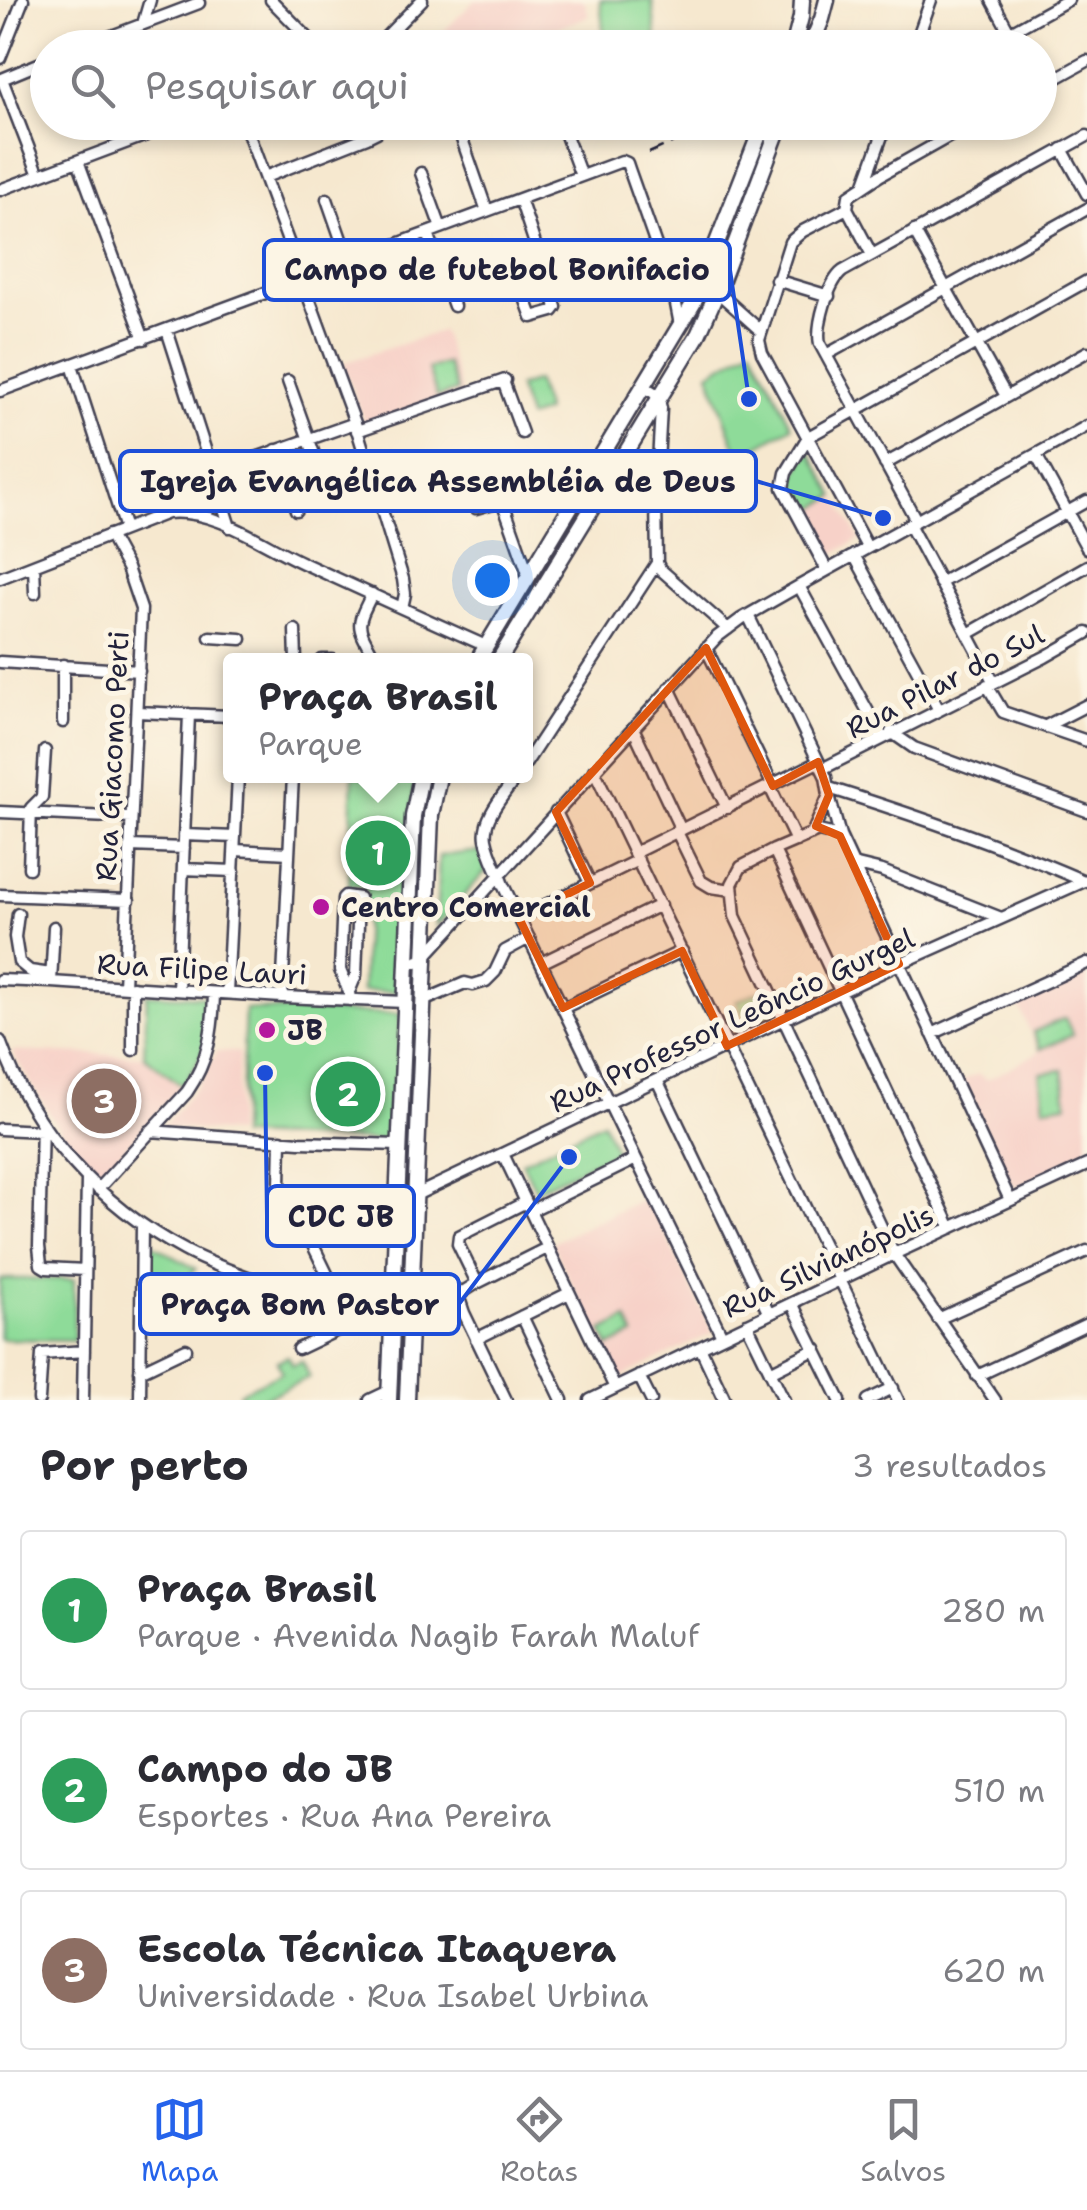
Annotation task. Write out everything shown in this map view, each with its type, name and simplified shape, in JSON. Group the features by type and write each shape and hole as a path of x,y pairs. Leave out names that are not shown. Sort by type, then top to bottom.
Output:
{"main road":[{"path":"798,30 802,0"},
{"path":"817,30 826,0"},
{"path":"482,653 692,304 757,140"},
{"path":"501,653 698,335 774,140"},
{"path":"486,646 497,653"},
{"path":"389,1395 413,816 419,783"},
{"path":"407,1400 431,815 438,783"},
{"path":"404,1008 414,1010 423,1003"},
{"path":"392,1331 400,1338 408,1359"}],"street":[{"path":"0,58 24,0"},
{"path":"392,30 422,0"},
{"path":"920,30 931,0"},
{"path":"992,0 1009,30"},
{"path":"1014,30 1068,0"},
{"path":"143,24 150,1"},
{"path":"127,30 200,3"},
{"path":"279,3 302,30"},
{"path":"1057,77 1087,61"},
{"path":"30,67 1,79 39,176"},
{"path":"1087,136 836,276 818,337 885,464 1003,712 1087,741"},
{"path":"0,190 134,140"},
{"path":"251,140 356,428 403,579 402,608"},
{"path":"265,177 359,140"},
{"path":"462,140 487,211"},
{"path":"568,140 581,176"},
{"path":"864,184 880,140"},
{"path":"872,254 847,208 849,196 943,140"},
{"path":"1062,149 1087,194"},
{"path":"78,161 144,338"},
{"path":"0,391 622,161 627,163 675,299 680,326"},
{"path":"420,173 441,228"},
{"path":"520,199 556,307 532,316 526,298"},
{"path":"327,200 349,262"},
{"path":"847,208 790,242 759,340 762,353 867,547"},
{"path":"826,355 1087,209"},
{"path":"914,231 1006,396"},
{"path":"428,233 454,306"},
{"path":"703,278 761,332"},
{"path":"776,280 829,296"},
{"path":"828,570 784,488 786,473 808,437 1087,280"},
{"path":"675,299 692,304"},
{"path":"167,330 230,527"},
{"path":"885,464 1087,352"},
{"path":"72,365 125,529"},
{"path":"288,381 314,454"},
{"path":"213,473 309,439 400,418 504,381 522,433"},
{"path":"658,438 640,392 653,391 659,399 657,563 728,629"},
{"path":"407,960 418,962 706,648 728,629 854,554 1087,426"},
{"path":"276,450 296,510"},
{"path":"1036,455 1087,548"},
{"path":"500,501 528,576"},
{"path":"940,583 1087,501"},
{"path":"0,578 180,512 230,527 486,646"},
{"name":"Rua Giacomo Perti","path":"108,536 138,594 141,618 128,900 132,1050"},
{"path":"854,554 939,710"},
{"path":"533,752 657,563"},
{"path":"34,564 35,593"},
{"path":"968,634 1087,566"},
{"path":"799,586 887,734 914,748 1087,810"},
{"path":"372,594 359,624 372,653"},
{"path":"748,616 820,765 839,834 863,888 1010,1200"},
{"path":"296,630 296,653"},
{"name":"Rua Pilar do Sul","path":"519,918 590,883 679,831 939,710 1087,632"},
{"path":"210,637 241,639"},
{"path":"706,648 796,840"},
{"path":"0,662 139,671"},
{"path":"63,665 63,722"},
{"path":"669,688 728,808"},
{"path":"1046,726 1087,705"},
{"path":"137,712 223,716"},
{"path":"178,990 190,714"},
{"path":"633,728 701,881 732,890"},
{"path":"29,868 32,806 42,796 45,752"},
{"path":"594,770 898,1400"},
{"path":"227,993 238,783"},
{"path":"282,997 292,783"},
{"path":"513,783 488,822 486,836 499,874 722,1336"},
{"path":"812,834 829,791"},
{"path":"829,791 897,809 1086,880"},
{"path":"0,812 131,818"},
{"path":"556,812 590,883"},
{"path":"839,834 812,834 741,867 732,890 736,916 894,1254 994,1400"},
{"path":"184,835 235,836"},
{"path":"130,846 184,848"},
{"path":"234,850 289,853"},
{"path":"774,850 951,1228"},
{"path":"853,864 882,871 1001,918"},
{"path":"183,870 234,871"},
{"path":"863,888 871,874 882,871"},
{"name":"Rua Professor Leôncio Gurgel","path":"398,1204 840,992 1086,880"},
{"path":"0,895 128,900"},
{"path":"345,896 359,900 356,974 350,996 340,970 345,896"},
{"path":"541,963 660,905"},
{"path":"18,914 15,937 19,962 30,971 51,978 54,927"},
{"path":"423,1003 465,983 486,981 506,952 528,938"},
{"path":"563,1008 682,951"},
{"path":"932,1034 1087,963"},
{"name":"Rua Filipe Lauri","path":"0,980 51,978 282,997 350,996 404,1008"},
{"path":"98,1189 187,1092 202,1067 210,1042 214,992"},
{"path":"0,1041 4,1065 42,1127 86,1179 142,1225 186,1251 392,1331"},
{"path":"657,1080 770,1314"},
{"path":"0,1130 42,1127"},
{"path":"42,1127 41,1265 85,1270"},
{"path":"150,1131 399,1145"},
{"path":"280,1186 281,1140"},
{"path":"502,1154 615,1388"},
{"path":"477,1283 458,1244 462,1233 636,1159"},
{"name":"Rua Silvianópolis","path":"591,1400 1087,1165"},
{"path":"84,1400 86,1179"},
{"path":"140,1400 142,1225"},
{"path":"310,1241 329,1278 328,1307"},
{"path":"506,1400 458,1295 548,1248"},
{"path":"938,1319 1087,1250"},
{"path":"216,1317 264,1296 274,1287"},
{"path":"476,1338 569,1293"},
{"path":"792,1302 840,1400"},
{"path":"522,1316 562,1400"},
{"path":"298,1349 356,1318"},
{"path":"747,1324 780,1399"},
{"path":"977,1376 1087,1324"},
{"path":"700,1347 721,1399"},
{"path":"140,1371 186,1349"},
{"path":"770,1372 816,1350"},
{"path":"38,1400 42,1354 84,1351"},
{"path":"639,1376 651,1400"},
{"path":"868,1400 893,1388"},
{"path":"370,1400 389,1395"}],"highlighted area":[{"path":"706,648 773,786 818,762 829,795 816,826 840,836 899,964 727,1046 682,951 563,1008 519,918 590,883 556,812"}],"shaded area":[{"path":"475,0 584,0 589,16 552,30 445,30"},
{"path":"442,331 462,393 365,424 343,363"},
{"path":"836,497 860,539 829,556 806,514"},
{"path":"1087,969 1087,1156 1013,1186 961,1081 978,1074 987,1080 1039,1052 1017,1002"},
{"path":"11,1051 142,1056 181,1086 104,1171 93,1171 64,1137"},
{"path":"217,1051 239,1052 236,1133 162,1127 198,1086"},
{"path":"647,1197 713,1333 619,1378 552,1243"}],"green space":[{"path":"600,0 652,0 655,30 603,30"},
{"path":"752,347 792,426 739,457 709,373"},
{"path":"447,363 457,391 437,397 428,369"},
{"path":"536,381 546,412 528,418 518,387"},
{"path":"809,450 835,496 807,513 791,484"},
{"path":"353,783 415,783 401,992 362,991 366,887 349,885"},
{"path":"480,851 487,870 436,926 439,856"},
{"path":"764,989 774,1014 749,1027 736,1001"},
{"path":"147,994 208,997 210,1021 205,1044 182,1086 144,1056"},
{"path":"245,1009 400,1014 395,1141 240,1136"},
{"path":"1065,1018 1073,1035 1040,1049 1033,1032"},
{"path":"1063,1070 1067,1104 1044,1107 1040,1073"},
{"path":"603,1122 616,1152 536,1190 522,1162"},
{"path":"148,1242 196,1269 148,1309"},
{"path":"0,1279 74,1279 74,1340 0,1339"},
{"path":"627,1319 634,1335 609,1347 602,1331"},
{"path":"288,1356 293,1365 302,1361 310,1377 260,1400 243,1400 239,1393 282,1372 277,1361"}],"railway":[{"path":"649,153 678,140"}],"place":[{"name":"Campo de futebol Bonifacio","path":"749,399"},
{"name":"Igreja Evangélica Assembléia de Deus","path":"883,518"},
{"name":"Praça Brasil","path":"378,853"},
{"name":"Centro Comercial","path":"321,907"},
{"name":"JB","path":"267,1030"},
{"name":"CDC JB","path":"265,1073"},
{"name":"Campo do JB","path":"348,1094"},
{"name":"Escola Técnica Itaquera","path":"104,1101"},
{"name":"Praça Bom Pastor","path":"569,1157"}]}
